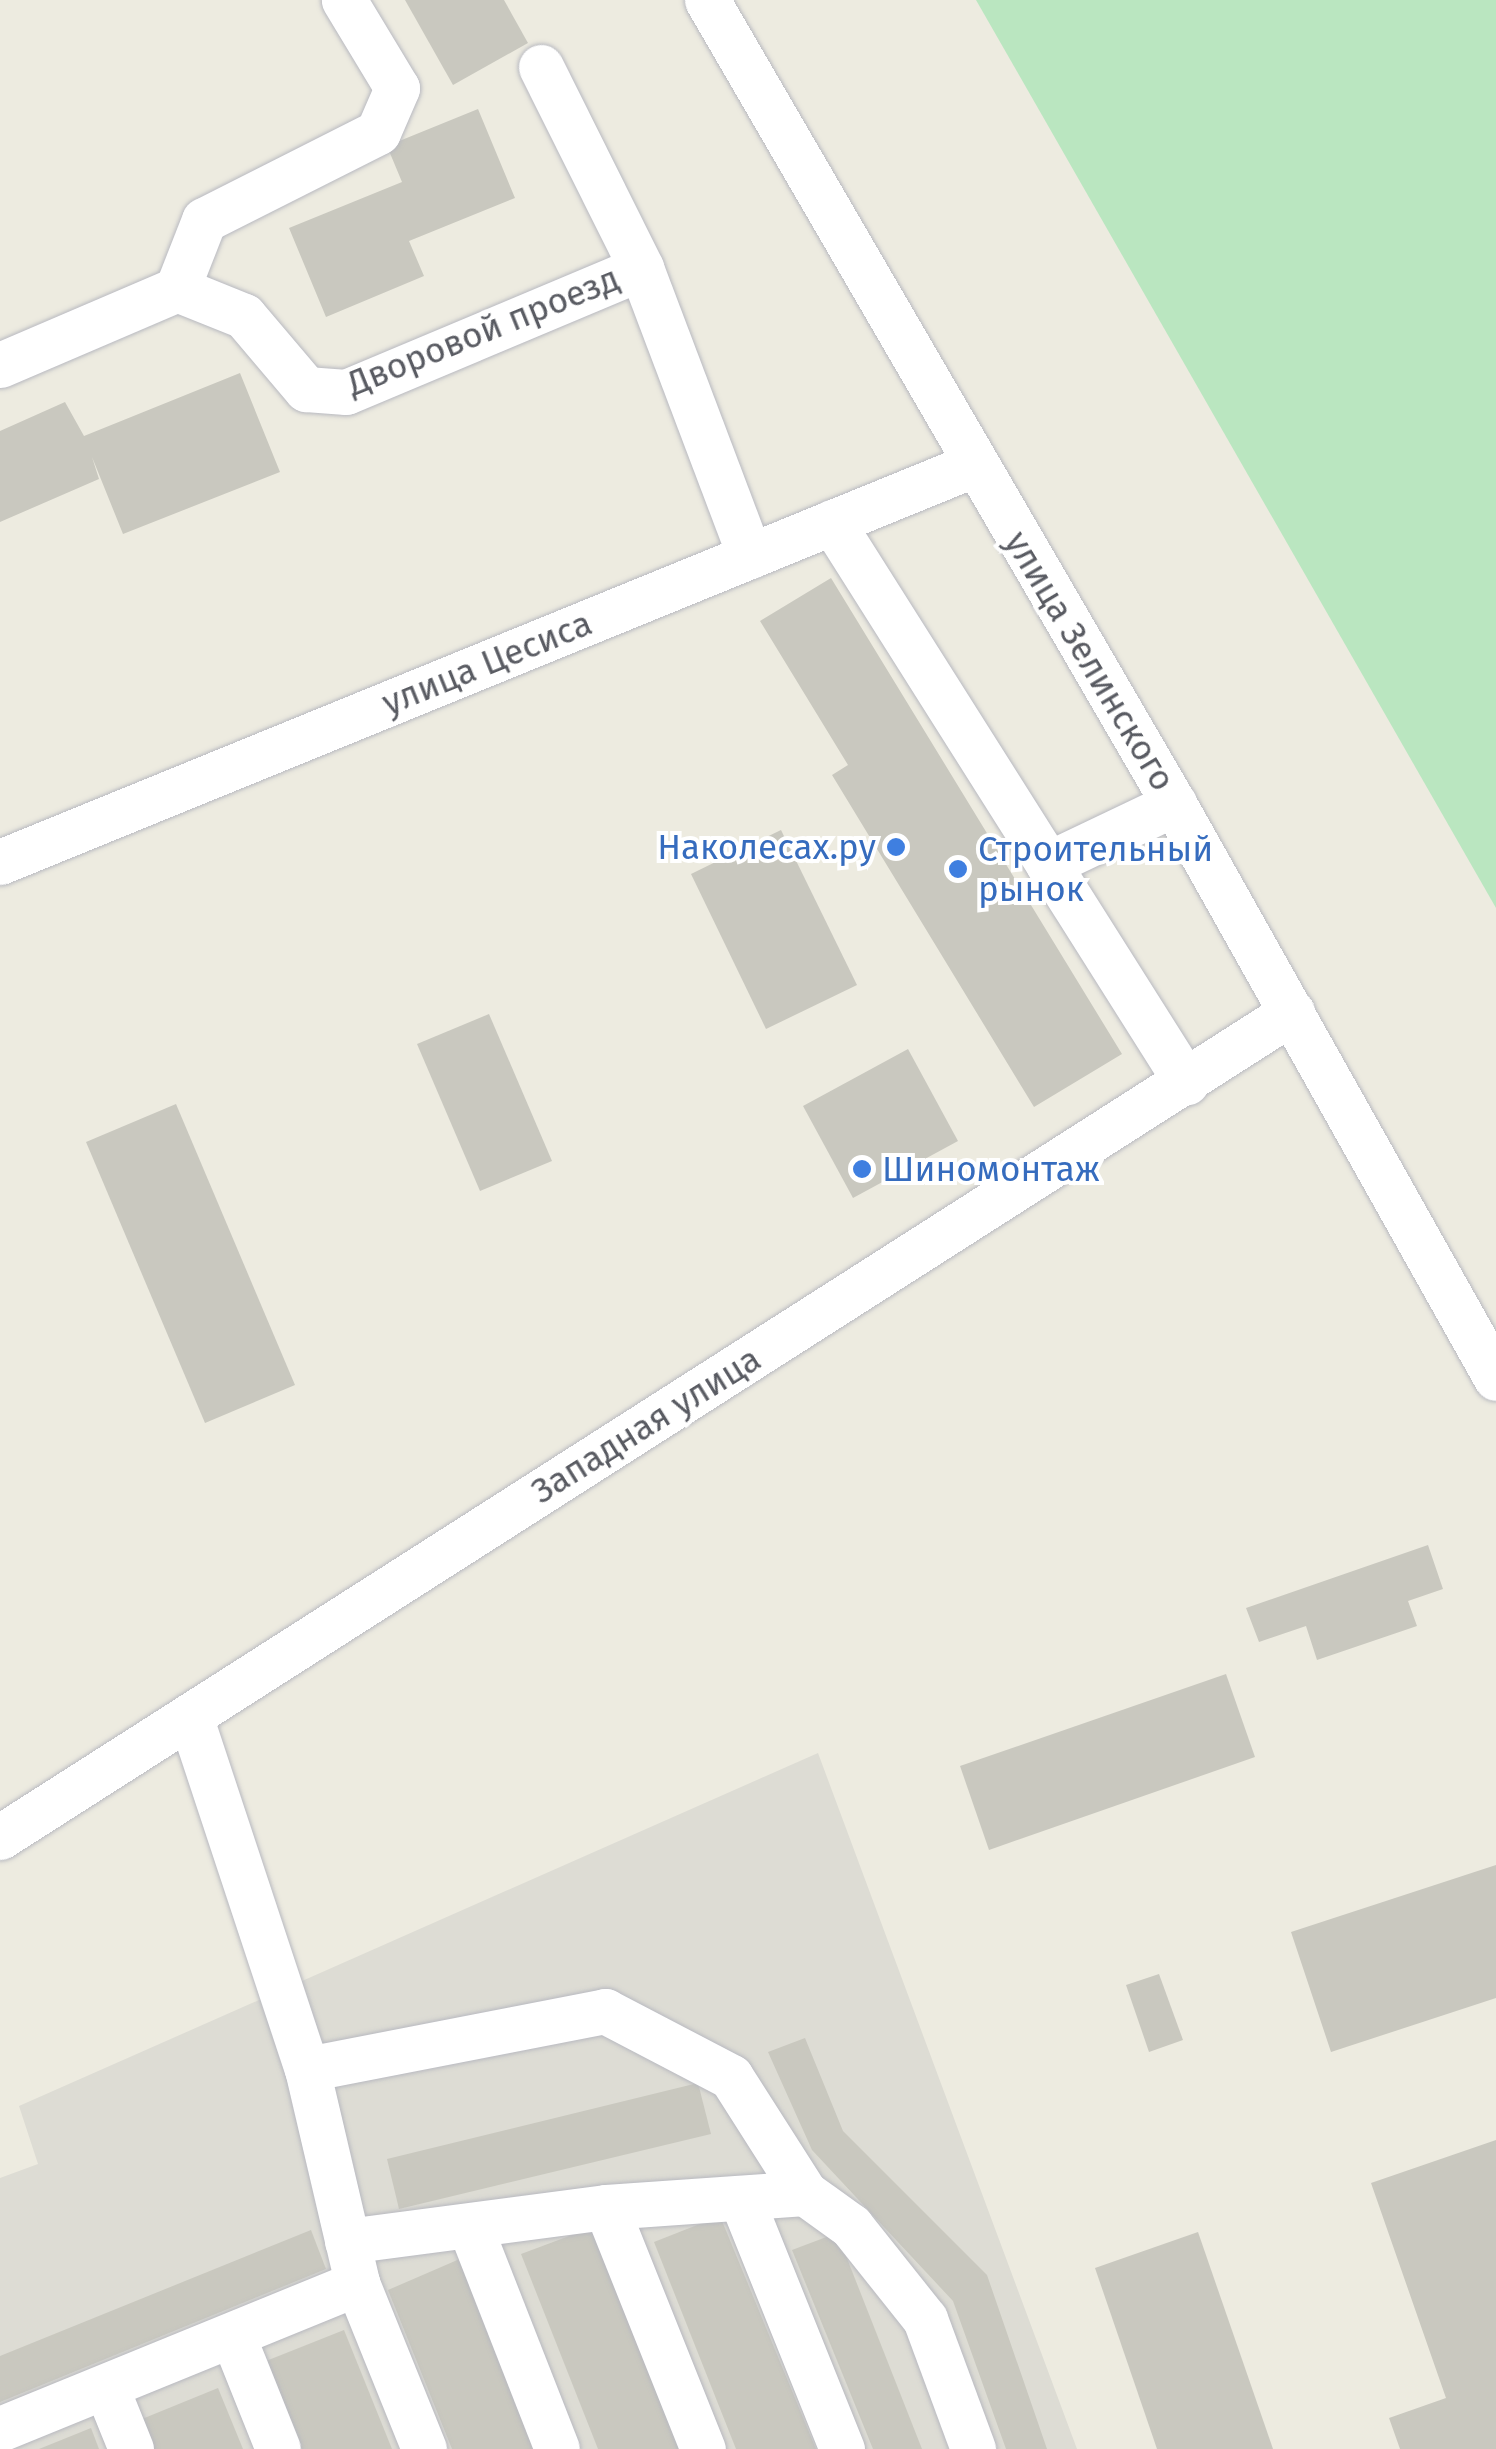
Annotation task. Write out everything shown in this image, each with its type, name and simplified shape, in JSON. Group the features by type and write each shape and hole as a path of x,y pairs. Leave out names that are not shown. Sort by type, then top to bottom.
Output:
{"street":[{"path":"0,365 176,289 204,220 378,132 396,88 344,0"},
{"name":"улица Зелинского","path":"708,0 974,465 1174,804 1496,1378"},
{"path":"541,67 641,268"},
{"name":"Дворовой проезд","path":"176,289 244,316 306,389 346,392 641,268 750,556"},
{"name":"улица Цесиса","path":"0,862 974,465"},
{"path":"832,522 1186,1082"},
{"path":"1048,864 1174,804"},
{"name":"Западная улица","path":"0,1837 1292,1012"},
{"path":"190,1716 306,2069 352,2262 424,2449"},
{"path":"306,2069 604,2011 731,2076 805,2194 851,2226 926,2318 973,2449"},
{"path":"0,2429 234,2339 352,2262 470,2227 606,2207 805,2194"},
{"path":"741,2198 842,2449"},
{"path":"606,2207 703,2449"},
{"path":"470,2227 557,2449"},
{"path":"234,2339 278,2449"},
{"path":"106,2387 131,2449"}],"shaded area":[{"path":"818,1753 1077,2449 0,2449 0,2178 38,2164 19,2106"}],"green space":[{"path":"976,0 1496,0 1496,908"}],"building":[{"path":"405,0 504,0 528,43 453,85"},
{"path":"478,109 515,198 409,241 424,276 326,317 289,228 402,182 387,146"},
{"path":"240,373 280,472 123,534 92,457 99,479 0,522 0,431 65,402 84,436"},
{"path":"831,578 1122,1054 1034,1107 832,775 848,765 760,621"},
{"path":"781,830 857,985 766,1029 691,874"},
{"path":"489,1014 552,1161 480,1191 417,1044"},
{"path":"908,1049 958,1141 853,1198 803,1106"},
{"path":"176,1104 295,1385 205,1423 86,1142"},
{"path":"1428,1545 1443,1589 1408,1601 1417,1626 1317,1660 1306,1626 1259,1642 1246,1608"},
{"path":"1226,1674 1255,1757 989,1850 960,1766"},
{"path":"1496,1865 1496,1998 1331,2052 1291,1932"},
{"path":"1159,1974 1183,2040 1149,2052 1126,1985"},
{"path":"805,2038 843,2131 987,2275 1047,2449 1006,2449 953,2301 812,2150 768,2052"},
{"path":"698,2083 711,2134 399,2209 387,2159"},
{"path":"1496,2140 1496,2449 1400,2449 1389,2418 1446,2398 1371,2183"},
{"path":"720,2216 816,2449 736,2449 654,2242"},
{"path":"596,2226 684,2449 598,2449 521,2254"},
{"path":"311,2230 326,2269 0,2402 0,2356"},
{"path":"1198,2232 1273,2449 1157,2449 1095,2268"},
{"path":"837,2233 922,2449 873,2449 792,2250"},
{"path":"462,2258 538,2449 452,2449 388,2290"},
{"path":"344,2330 392,2449 301,2449 266,2361"},
{"path":"218,2388 243,2449 154,2449 142,2419"},
{"path":"91,2428 99,2449 39,2449"}],"place":[{"name":"Наколесах.ру","path":"896,847"},
{"name":"Строительный рынок","path":"958,869"},
{"name":"Шиномонтаж","path":"862,1169"}]}
